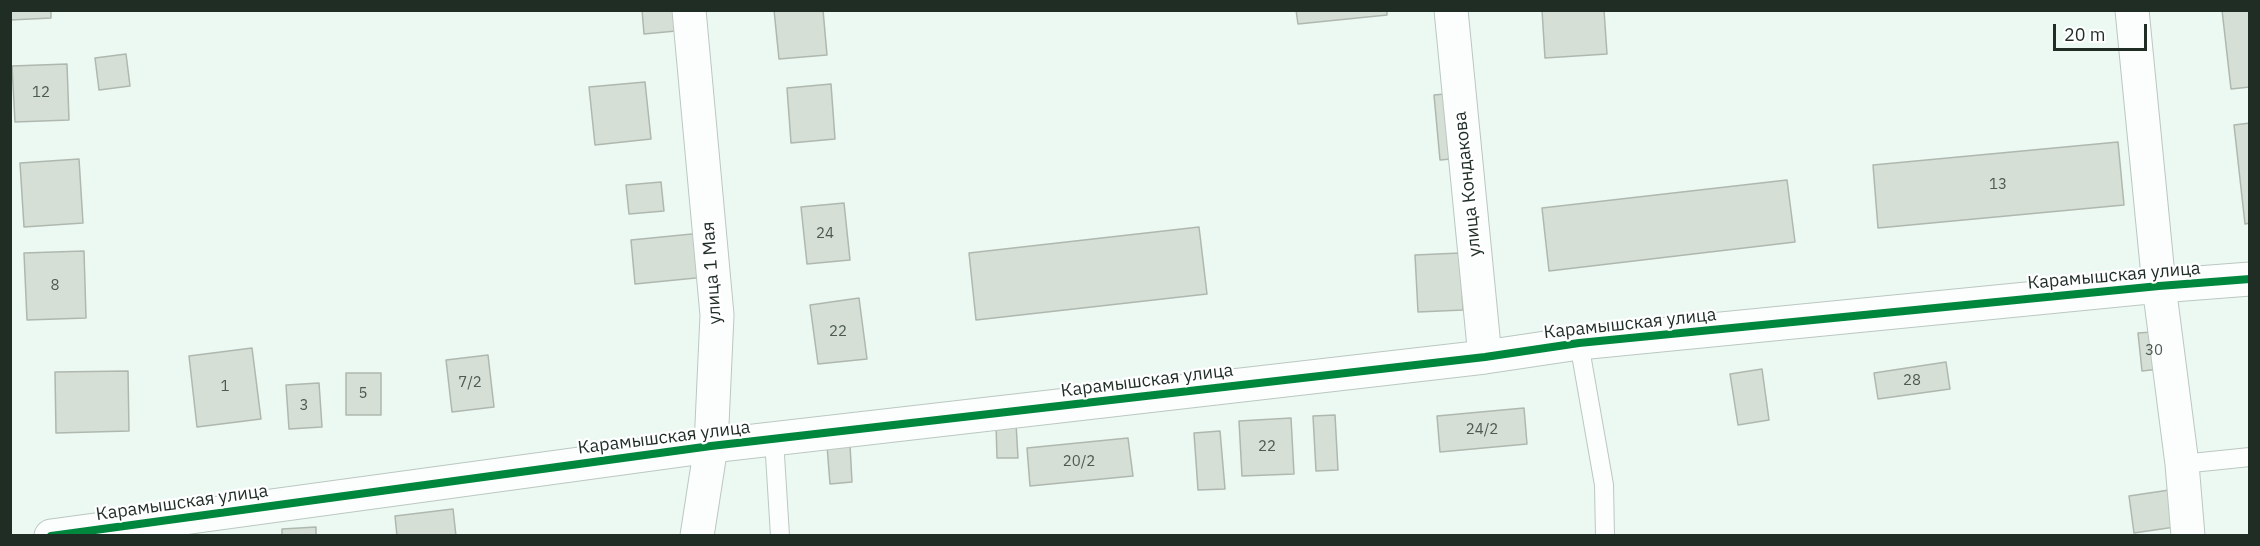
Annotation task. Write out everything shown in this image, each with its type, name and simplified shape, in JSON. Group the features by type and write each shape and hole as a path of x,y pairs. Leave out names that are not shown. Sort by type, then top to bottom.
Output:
{"street":[{"name":"улица 1 Мая","path":"689,10 717,315 711,446 698,536"},
{"name":"улица Кондакова","path":"1451,10 1485,357"},
{"path":"2132,10 2159,286 2182,464 2188,536"},
{"name":"Карамышская улица","path":"51,536 711,446 1485,357 1579,343 2250,279"}],"lane":[{"path":"1579,343 1604,485 1605,536"},
{"path":"774,439 780,536"},
{"path":"2182,464 2250,457"}],"building":[{"path":"10,10 51,10 51,18 10,20"},
{"path":"642,10 674,10 676,31 644,34"},
{"path":"774,10 823,10 827,55 779,59"},
{"path":"1296,10 1387,10 1387,15 1298,24"},
{"path":"1542,10 1604,10 1607,54 1545,58"},
{"path":"2222,10 2250,10 2250,87 2231,89"},
{"path":"126,54 130,86 99,90 95,58"},
{"path":"67,64 69,120 15,122 12,66"},
{"path":"645,82 651,139 595,145 589,87"},
{"path":"831,84 835,139 791,143 787,88"},
{"path":"1467,92 1472,157 1440,160 1434,95"},
{"path":"2250,123 2250,223 2245,224 2234,125"},
{"path":"2118,142 2124,205 1878,228 1873,165"},
{"path":"79,159 83,223 24,227 20,163"},
{"path":"1787,180 1795,242 1549,271 1542,208"},
{"path":"661,182 664,211 629,214 626,185"},
{"path":"844,203 850,260 807,264 801,207"},
{"path":"1199,227 1207,294 976,320 969,253"},
{"path":"702,233 706,277 635,284 631,240"},
{"path":"84,251 86,318 27,320 24,253"},
{"path":"1460,253 1463,310 1418,312 1415,255"},
{"path":"859,298 867,359 818,364 810,305"},
{"path":"2166,331 2169,368 2142,371 2138,333"},
{"path":"252,348 261,419 197,427 189,356"},
{"path":"488,355 494,407 452,412 446,360"},
{"path":"1946,362 1950,389 1878,399 1874,373"},
{"path":"1762,369 1769,420 1738,425 1730,374"},
{"path":"128,371 129,431 56,433 55,372"},
{"path":"346,373 381,373 381,415 346,415"},
{"path":"319,383 322,427 289,429 286,385"},
{"path":"1524,408 1527,444 1440,452 1437,416"},
{"path":"1335,415 1338,470 1316,471 1313,416"},
{"path":"1291,418 1294,474 1242,476 1239,421"},
{"path":"1016,423 1018,458 997,458 996,424"},
{"path":"1220,431 1225,489 1198,490 1194,433"},
{"path":"1128,438 1133,476 1030,486 1027,448"},
{"path":"850,445 852,482 830,484 827,446"},
{"path":"2176,489 2182,526 2134,533 2129,496"},
{"path":"453,509 456,536 397,536 395,516"},
{"path":"316,527 316,536 282,536 282,529"}],"cycle path":[{"path":"51,536 711,446 1485,357 1579,343 2250,279"}]}
